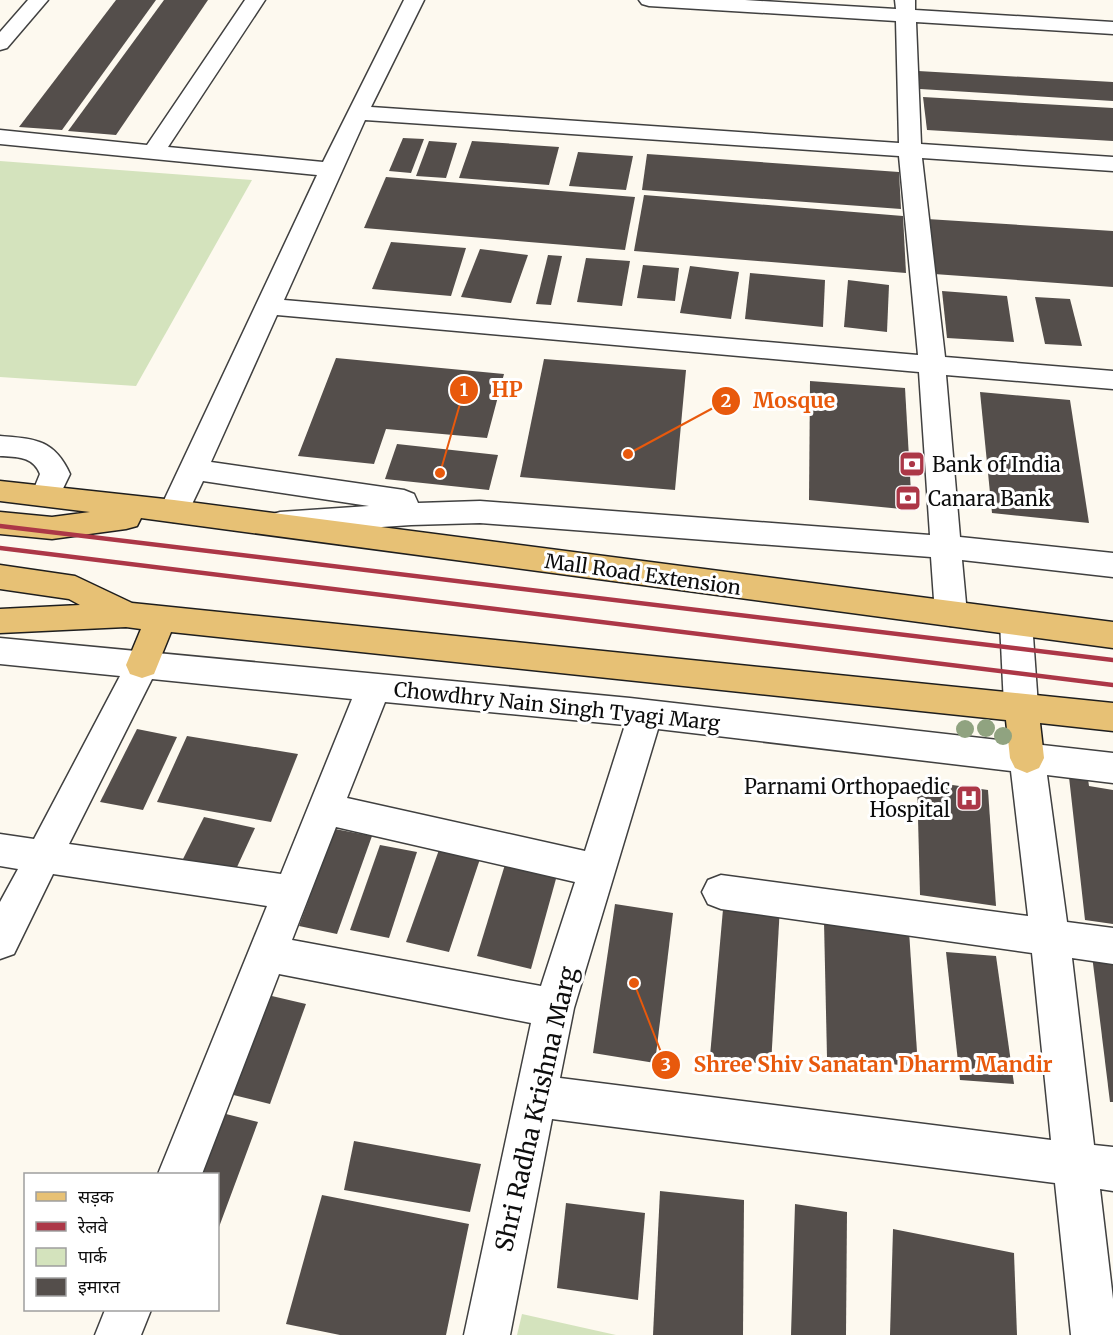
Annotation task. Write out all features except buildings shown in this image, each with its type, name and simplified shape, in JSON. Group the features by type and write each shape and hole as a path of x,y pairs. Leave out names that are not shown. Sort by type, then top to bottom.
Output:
{"main road":[{"path":"0,491 174,511"},
{"path":"0,523 52,528 174,511"},
{"name":"Mall Road Extension","path":"174,511 1113,635"},
{"path":"0,577 75,588 126,615"},
{"path":"0,621 126,615 162,618 1113,717"},
{"path":"142,664 162,618"},
{"path":"1021,706 1027,758"}],"street":[{"path":"0,44 38,0"},
{"path":"153,152 255,0"},
{"path":"174,511 330,170 414,0"},
{"path":"649,0 906,7 1113,28"},
{"path":"906,7 910,150 932,365 951,614"},
{"path":"357,113 1113,164"},
{"path":"0,136 330,170"},
{"path":"268,306 1113,380"},
{"path":"0,446 36,450 50,460 55,474 46,496"},
{"path":"193,469 480,512 945,547 1113,566"},
{"path":"269,524 411,514 480,512"},
{"path":"1017,622 1021,706"},
{"name":"Chowdhry Nain Singh Tyagi Marg","path":"0,651 646,714 1113,768"},
{"path":"0,941 142,664"},
{"path":"180,1173 374,686"},
{"name":"Shri Radha Krishna Marg","path":"487,1335 554,1008 646,714"},
{"path":"1027,758 1050,938 1094,1166 1094,1335"},
{"path":"326,809 598,871"},
{"path":"0,850 292,893"},
{"path":"721,891 1113,946"},
{"path":"268,954 554,1008"},
{"path":"536,1096 1094,1166"},
{"path":"118,1335 128,1311"}],"green space":[{"path":"0,161 252,180 136,386 0,377"},
{"path":"522,1314 616,1335 517,1335"}],"railway":[{"path":"0,526 1113,660"},
{"path":"0,548 1113,685"}],"place":[{"name":"Mosque","path":"628,454"},
{"name":"Bank of India","path":"912,464"},
{"name":"HP","path":"440,473"},
{"name":"Canara Bank","path":"908,498"},
{"name":"Parnami Orthopaedic Hospital","path":"969,798"},
{"name":"Shree Shiv Sanatan Dharm Mandir","path":"634,983"}]}
